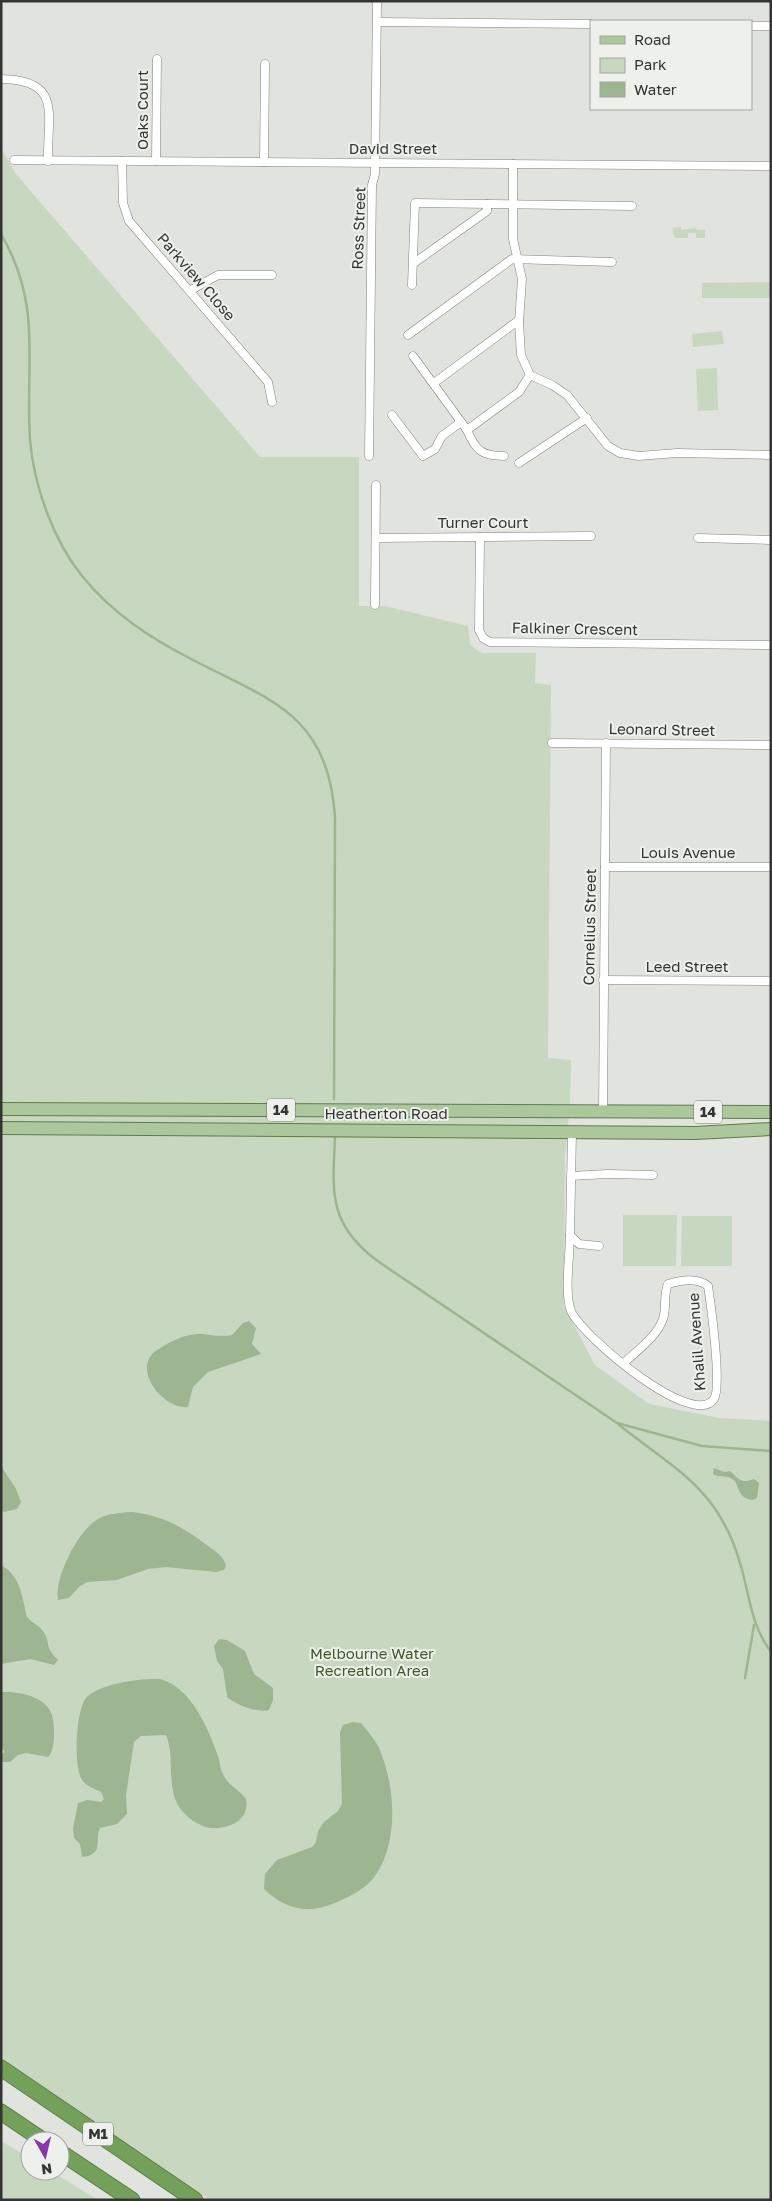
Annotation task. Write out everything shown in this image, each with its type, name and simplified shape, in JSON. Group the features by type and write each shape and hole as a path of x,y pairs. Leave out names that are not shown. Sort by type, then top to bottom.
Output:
{"highway":[{"name":"M1","path":"1,2068 195,2200"},
{"path":"1,2112 29,2131"},
{"name":"M1","path":"70,2159 132,2200"}],"main road":[{"name":"Heatherton Road","path":"1,1109 771,1112"},
{"path":"572,1111 572,1132"},
{"path":"603,1112 603,1132"},
{"name":"Heatherton Road","path":"1,1128 695,1133 771,1129"}],"street":[{"name":"Ross Street","path":"369,456 372,185 375,163 377,1"},
{"path":"377,22 590,24"},
{"path":"752,26 771,26"},
{"name":"Oaks Court","path":"156,161 157,59"},
{"path":"264,162 265,64"},
{"path":"1,80 24,81 35,84 43,91 48,107 48,161"},
{"name":"David Street","path":"14,160 771,166"},
{"name":"Parkview Close","path":"122,161 123,203 130,221 268,382 272,402"},
{"path":"514,164 513,239 522,279 519,320 521,355 530,375 560,389 573,400 608,446 620,453 632,456 677,453 771,456"},
{"path":"412,286 415,203 632,206"},
{"path":"414,263 487,211 487,204"},
{"path":"408,335 512,259 612,262"},
{"path":"191,290 218,275 272,275"},
{"path":"434,383 519,320"},
{"path":"413,356 434,383 480,452 488,456 504,456"},
{"path":"466,430 519,392 530,375"},
{"path":"392,415 423,456 435,448 442,436 461,422"},
{"path":"519,462 587,418"},
{"path":"376,486 376,605"},
{"name":"Turner Court","path":"376,538 591,536"},
{"name":"Falkiner Crescent","path":"480,537 479,630 486,640 771,645"},
{"path":"698,538 771,540"},
{"name":"Leonard Street","path":"552,742 771,745"},
{"name":"Cornelius Street","path":"603,1112 606,743"},
{"name":"Louis Avenue","path":"605,868 771,867"},
{"name":"Leed Street","path":"603,980 771,981"},
{"name":"Khalil Avenue","path":"572,1132 568,1299 572,1312 594,1340 622,1364 674,1399 693,1405 703,1406 710,1403 715,1398 717,1380 708,1286 703,1281 690,1280 668,1284 665,1291 662,1321 652,1336 622,1364"},
{"path":"571,1176 607,1174 653,1175"},
{"path":"570,1235 579,1244 599,1246"}],"green space":[{"name":"Melbourne Water Recreation Area","path":"1,148 16,174 260,457 359,457 359,606 385,606 468,626 470,644 483,653 536,653 535,683 551,685 548,1058 571,1060 570,1104 565,1156 564,1306 595,1365 649,1404 719,1418 771,1421 771,2200 210,2200 1,2060"},
{"path":"681,227 681,230 696,228 697,230 705,230 705,238 696,238 696,233 688,233 688,238 675,238 672,228"},
{"path":"771,282 771,298 702,298 702,283"},
{"path":"722,331 724,344 693,347 692,334"},
{"path":"717,368 718,410 698,411 696,369"},
{"path":"623,1215 677,1215 676,1266 623,1266"},
{"path":"682,1216 732,1216 732,1266 681,1266"},
{"path":"1,2141 20,2152 20,2181 67,2181 98,2200 1,2200"}],"water":[{"path":"249,1321 256,1328 252,1344 261,1354 208,1372 193,1387 188,1407 178,1406 169,1402 153,1386 148,1377 147,1367 150,1358 157,1350 172,1341 189,1335 232,1335 243,1323"},
{"path":"1,1466 16,1489 21,1502 17,1509 4,1512 1,1510"},
{"path":"714,1468 724,1472 730,1471 743,1481 754,1479 759,1483 757,1498 753,1500 743,1497 735,1481 728,1477 713,1474"},
{"path":"132,1512 163,1519 191,1534 221,1557 226,1566 224,1570 216,1572 166,1567 148,1569 117,1580 87,1582 79,1587 69,1598 58,1600 63,1569 81,1535 95,1521 104,1516"},
{"path":"1,1565 17,1581 27,1617 46,1635 49,1648 58,1660 54,1665 30,1659 1,1664"},
{"path":"219,1639 227,1640 245,1651 254,1674 273,1688 273,1700 269,1710 247,1708 227,1697 223,1669 217,1661 214,1646"},
{"path":"142,1679 160,1679 171,1683 181,1690 197,1710 209,1733 225,1778 246,1799 245,1813 237,1822 218,1828 204,1826 189,1818 178,1805 174,1796 169,1744 166,1735 141,1736 134,1742 126,1795 127,1814 117,1824 100,1828 96,1850 89,1856 82,1857 80,1844 74,1838 73,1829 78,1803 87,1800 101,1802 104,1799 101,1792 88,1786 82,1780 79,1773 77,1739 83,1704 92,1693 111,1685"},
{"path":"1,1692 16,1692 31,1696 44,1703 49,1709 53,1720 54,1735 52,1750 48,1757 26,1753 18,1755 10,1762 1,1762 1,1755 5,1752 1,1747"},
{"path":"353,1722 361,1723 375,1741 389,1778 392,1828 384,1859 374,1878 348,1897 317,1908 307,1909 289,1906 264,1889 265,1874 277,1860 312,1847 316,1842 318,1831 324,1822 338,1811 342,1804 340,1732 343,1725"}],"waterway":[{"path":"1,234 14,260 23,286 27,310 32,458 47,512 62,546 82,576 119,613 147,634 177,652 271,700 291,715 307,733 321,754 330,782 335,816 334,1099"},
{"path":"335,1138 334,1192 337,1208 342,1222 351,1235 363,1249 379,1262 617,1423 702,1446 771,1451"},
{"path":"619,1425 693,1483 720,1516 731,1538 740,1563 751,1609 759,1631 771,1652"},
{"path":"745,1678 754,1625"}]}
